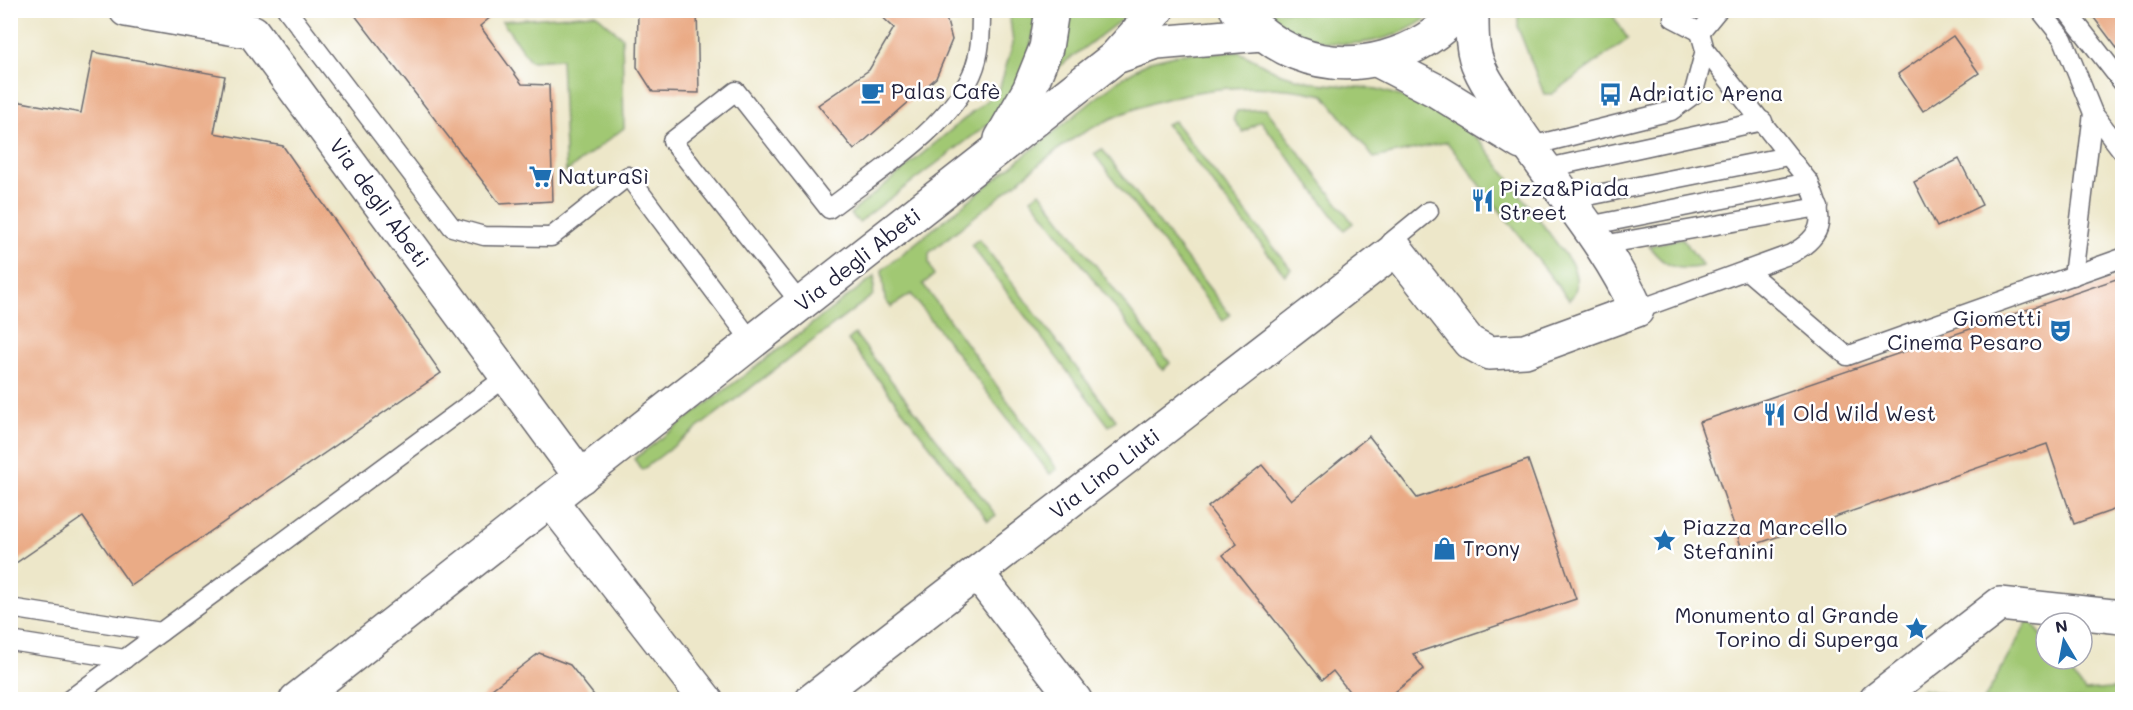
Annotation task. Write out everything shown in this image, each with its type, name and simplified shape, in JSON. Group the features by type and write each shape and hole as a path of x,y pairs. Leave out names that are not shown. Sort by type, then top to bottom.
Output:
{"street":[{"name":"Via degli Abeti","path":"126,10 253,32 581,477"},
{"name":"Via degli Abeti","path":"992,154 1029,90 1046,48 1052,10"},
{"name":"Via degli Abeti","path":"296,699 1114,58 1157,10"},
{"path":"1237,10 1262,34 1297,54 1336,63 1377,60 1414,48 1447,26 1460,10"},
{"path":"1394,245 1468,342 1489,353 1525,351 1637,310 1621,274 1595,235 1535,158 1479,68 1472,38 1472,10"},
{"name":"Via degli Abeti","path":"1114,58 1157,44 1262,34"},
{"path":"1377,60 1435,90 1535,158"},
{"name":"Via Lino Liuti","path":"812,699 977,573 1394,245"},
{"path":"551,501 706,699"},
{"path":"977,573 1075,699"},
{"path":"1876,699 2000,604 2122,617"}],"lane":[{"path":"287,10 452,226 484,236 551,237 628,177 753,343"},
{"path":"801,304 672,141 736,91 829,210 925,134 953,106 973,74 981,42 981,10"},
{"path":"1700,32 1718,10"},
{"path":"2040,10 2063,39 2093,113 2122,151"},
{"path":"2066,10 2122,82"},
{"path":"1637,310 1791,254 1810,243 1820,226 1819,207 1809,182 1705,50 1700,32 1673,18"},
{"path":"1535,158 1671,111 1693,95 1705,50"},
{"path":"2073,276 2093,113"},
{"path":"1535,158 1762,122"},
{"path":"1568,200 1788,156"},
{"path":"1595,235 1809,182"},
{"path":"1595,235 1819,207"},
{"path":"1394,245 1429,211"},
{"path":"1746,270 1847,356 2122,258"},
{"path":"69,699 506,377"},
{"path":"10,608 161,632"},
{"path":"10,641 125,659"}],"green space":[{"path":"1009,11 1039,11 1024,75 995,119 859,222 850,214 999,90 1013,43"},
{"path":"1062,11 1133,11 1048,75"},
{"path":"1263,11 1436,11 1417,25 1395,35 1350,44 1326,42 1304,36 1282,26"},
{"path":"1518,11 1610,11 1628,39 1552,94 1544,94 1518,28"},
{"path":"596,14 622,37 624,128 566,172 561,59 530,61 502,21"},
{"path":"1239,52 1281,74 1316,83 1377,89 1416,101 1456,121 1483,144 1572,264 1576,278 1575,292 1569,300 1447,142 1374,158 1324,95 1293,90 1262,87 1231,88 1170,98 1141,107 1111,119 1067,143 929,253 929,263 934,275 923,284 1057,469 1050,474 911,294 891,307 885,300 882,270 1120,79 1150,61 1183,53"},
{"path":"1266,109 1353,223 1344,230 1261,121 1243,132 1233,119 1237,111"},
{"path":"1174,121 1291,269 1285,275 1166,124"},
{"path":"1102,149 1230,315 1223,321 1094,154"},
{"path":"1040,192 1170,363 1163,370 1031,198"},
{"path":"1682,238 1703,266 1679,268 1672,266 1660,259 1649,246"},
{"path":"979,239 1116,420 1109,426 971,245"},
{"path":"875,276 873,295 642,470 634,459"},
{"path":"855,334 996,515 988,521 848,340"},
{"path":"2029,619 2034,625 2034,671 2069,671 2085,691 2122,688 2122,699 1984,700"},
{"path":"1922,689 1967,699 1908,699"}],"building":[{"path":"351,10 499,10 480,26 522,84 549,85 553,201 500,204"},
{"path":"638,10 697,10 699,93 653,92 637,67"},
{"path":"875,10 944,10 952,40 936,78 854,150 818,105 869,70 894,28"},
{"path":"2088,10 2122,10 2122,55"},
{"path":"1953,36 1979,73 1923,111 1898,74"},
{"path":"93,52 225,76 214,133 283,146 441,373 131,586 83,517 10,567 10,100 81,113"},
{"path":"1959,159 1982,205 1937,227 1914,182"},
{"path":"2122,277 2122,507 2074,524 2047,444 1742,549 1699,422"},
{"name":"Trony","path":"1369,436 1417,498 1528,460 1576,599 1413,654 1424,669 1386,699 1355,699 1333,671 1322,680 1223,555 1237,544 1208,507 1262,465 1291,500"},
{"path":"539,653 570,665 597,699 479,699"}],"place":[{"name":"Palas Cafè","path":"873,92"},
{"name":"Adriatic Arena","path":"1610,94"},
{"name":"NaturaSì","path":"540,177"},
{"name":"Pizza&Piada Street","path":"1482,201"},
{"name":"Giometti Cinema Pesaro","path":"2060,331"},
{"name":"Old Wild West","path":"1775,414"},
{"name":"Piazza Marcello Stefanini","path":"1665,540"},
{"name":"Trony","path":"1445,549"},
{"name":"Monumento al Grande Torino di Superga","path":"1917,628"}]}
